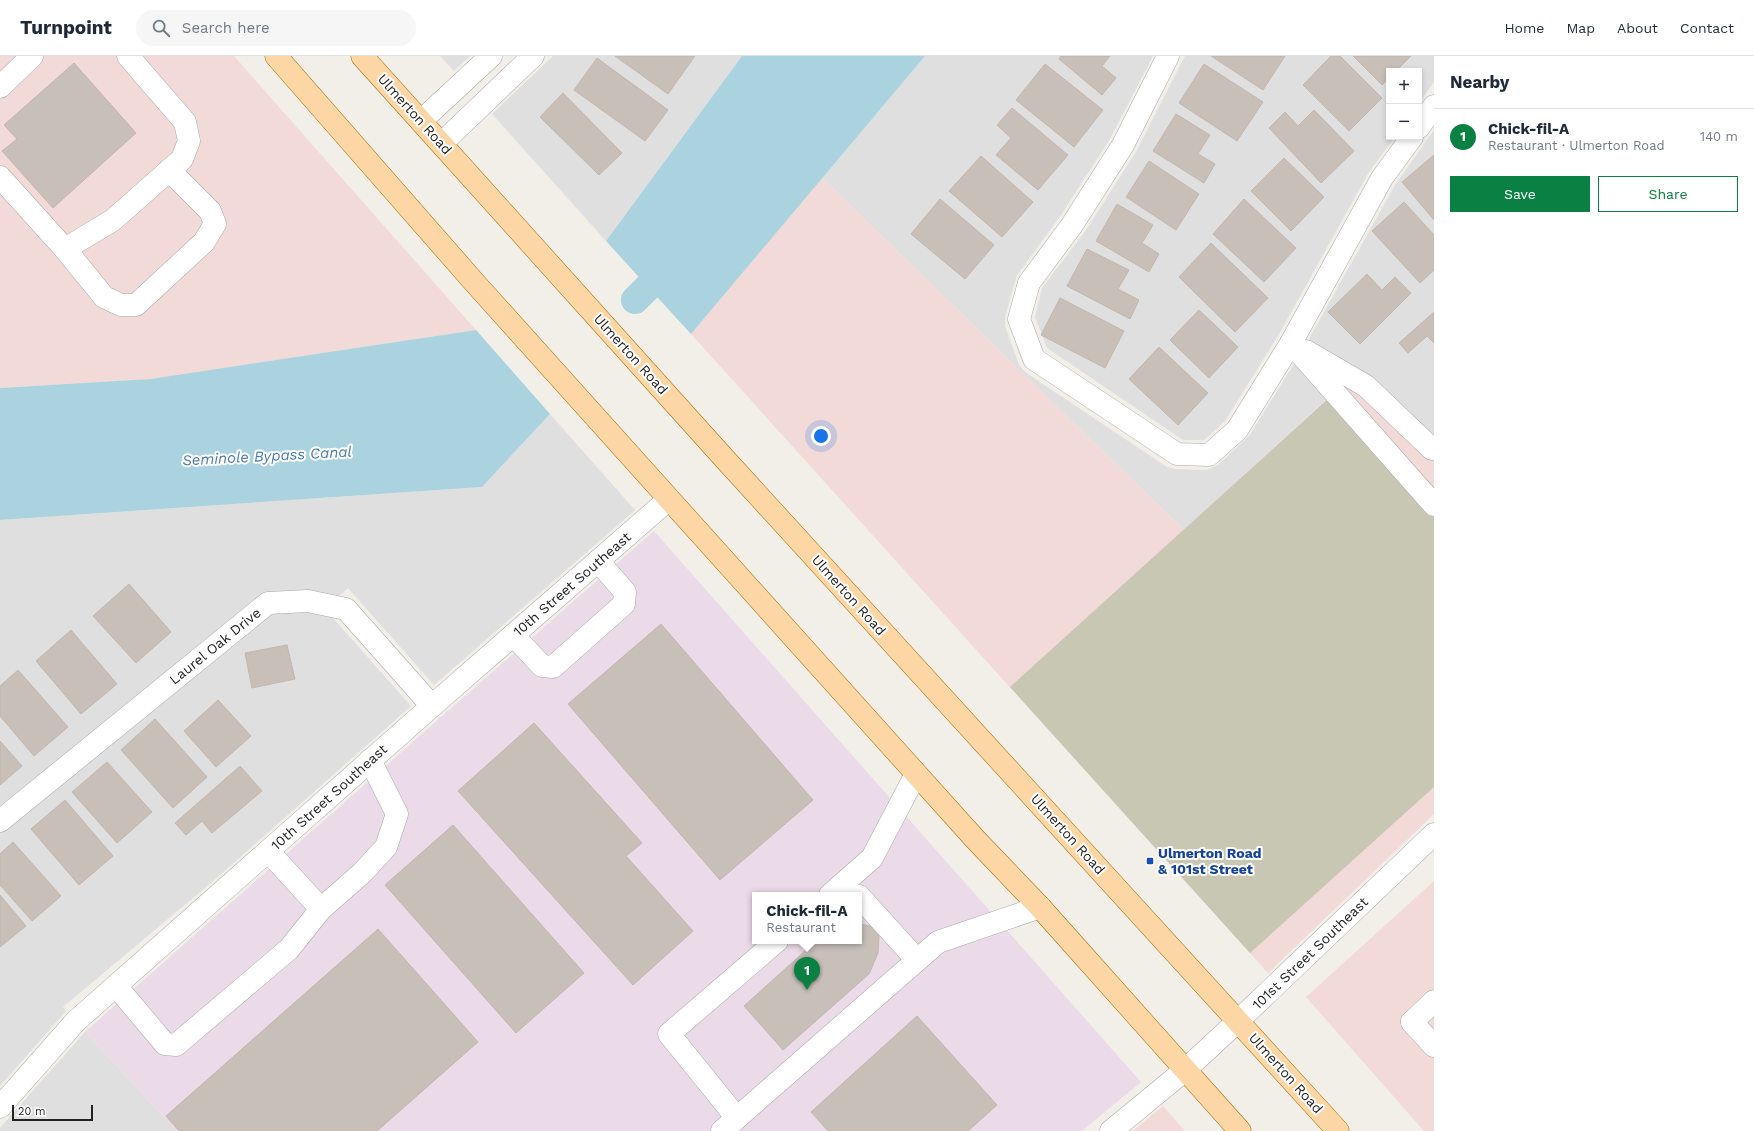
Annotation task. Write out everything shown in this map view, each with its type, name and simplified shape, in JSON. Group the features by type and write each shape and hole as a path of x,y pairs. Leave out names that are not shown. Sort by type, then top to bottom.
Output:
{"main road":[{"path":"276,56 469,277 916,774 1040,907 1184,1071 1240,1131"},
{"name":"Ulmerton Road","path":"362,56 442,143 723,457 1338,1131"}],"street":[{"path":"0,87 32,56"},
{"path":"65,249 113,220 182,159 189,141 185,122 128,56"},
{"path":"421,121 491,56"},
{"path":"442,143 533,56"},
{"path":"1168,56 1123,145 1072,226 1029,283 1019,319 1034,359 1177,454 1209,455 1237,430 1291,343 1382,178 1410,140"},
{"path":"1422,123 1434,106"},
{"path":"0,177 65,249 104,297 121,305 136,305 204,242 214,224 210,211 170,170"},
{"path":"1291,343 1366,386 1432,449"},
{"path":"1291,343 1434,505"},
{"name":"10th Street Southeast","path":"0,1107 76,1021 370,760 669,499"},
{"path":"513,635 542,666 553,667 624,604 625,592 598,561"},
{"name":"Laurel Oak Drive","path":"0,821 268,603 308,601 346,609 432,706"},
{"path":"116,986 165,1044 176,1045 289,949 321,909 362,873 386,847 397,814 370,760"},
{"path":"848,892 872,858 916,774"},
{"name":"101st Street Southeast","path":"1111,1131 1184,1071 1434,834"},
{"path":"268,851 321,909"},
{"path":"862,906 917,960"},
{"path":"774,944 669,1034 730,1124 938,942 1040,907"},
{"path":"1412,1022 1434,1001"},
{"path":"1412,1022 1434,1021"},
{"path":"1412,1022 1434,1046"}],"shaded area":[{"path":"0,56 234,56 476,330 150,379 0,388"},
{"path":"440,56 470,56 454,71"},
{"path":"553,56 742,56 606,241 492,114"},
{"path":"925,56 1153,56 1110,139 1059,218 1017,275 1005,317 1005,326 1019,365 1025,372 1167,467 1175,469 1207,470 1218,465 1249,436 1304,348 1395,185 1434,130 1434,464 1345,382 1184,530 822,178"},
{"path":"1185,56 1434,56 1434,82 1422,99 1422,68 1386,68 1386,140 1393,140 1369,172 1278,336 1225,421 1204,440 1183,440 1047,348 1035,317 1042,288 1084,233 1136,152"},
{"path":"822,178 1184,530 1345,382 1434,464 1434,814 1268,973 691,334"},
{"path":"1329,398 1434,518 1434,787 1250,953 1010,687"},
{"path":"550,414 635,510 434,685 348,588 325,609 411,706 212,882 63,1007 66,1011 0,1086 0,520 482,487"},
{"path":"654,531 1141,1082 1082,1131 177,1131 85,1032"},
{"path":"1434,881 1434,1131 1424,1131 1306,997"},
{"path":"85,1032 177,1131 0,1131 0,1128"},
{"path":"1163,1106 1185,1131 1133,1131"}],"water":[{"path":"742,56 925,56 691,334 606,241"},
{"path":"476,330 550,414 482,487 0,520 0,388 150,379"}],"building":[{"path":"615,56 695,56 668,94"},
{"path":"1061,56 1110,56 1102,66 1116,78 1102,95 1059,59"},
{"path":"1211,56 1285,56 1263,90"},
{"path":"1331,56 1340,56 1382,98 1349,131 1303,85"},
{"path":"1353,56 1411,56 1399,68 1386,68 1386,81 1382,85"},
{"path":"597,58 668,110 645,141 574,90"},
{"path":"74,63 136,133 53,208 2,151 17,139 4,125"},
{"path":"1045,64 1103,110 1074,147 1016,100"},
{"path":"1204,64 1263,102 1237,141 1179,103"},
{"path":"563,93 622,153 599,175 540,117"},
{"path":"1012,108 1068,155 1038,190 996,155 1011,138 997,125"},
{"path":"1314,110 1354,151 1321,183 1269,128 1285,112 1298,126"},
{"path":"1176,114 1210,135 1198,154 1215,164 1204,183 1153,151"},
{"path":"1434,155 1434,220 1402,182"},
{"path":"981,156 1033,202 1002,237 949,191"},
{"path":"1284,158 1324,197 1291,231 1251,191"},
{"path":"1149,161 1199,194 1176,230 1126,197"},
{"path":"940,199 994,245 965,279 911,234"},
{"path":"1244,199 1296,248 1264,282 1213,234"},
{"path":"1404,202 1434,235 1434,270 1420,283 1372,231"},
{"path":"1117,204 1153,225 1142,243 1159,254 1149,272 1096,241"},
{"path":"1211,243 1268,298 1235,332 1179,277"},
{"path":"1087,249 1129,270 1118,289 1139,300 1130,319 1067,286"},
{"path":"1367,274 1382,290 1395,277 1411,293 1360,344 1328,312"},
{"path":"1060,298 1124,331 1105,368 1041,335"},
{"path":"1199,310 1238,347 1209,378 1170,340"},
{"path":"1434,312 1434,343 1427,336 1408,353 1399,343"},
{"path":"1159,347 1208,393 1178,425 1129,379"},
{"path":"129,584 171,632 136,663 93,616"},
{"path":"661,624 813,800 720,880 568,704"},
{"path":"71,630 117,684 81,714 36,661"},
{"path":"287,645 295,679 252,688 245,653"},
{"path":"18,670 68,727 34,756 0,716 0,686"},
{"path":"218,700 251,736 216,767 184,731"},
{"path":"155,719 207,777 173,808 121,750"},
{"path":"534,723 642,843 626,856 693,931 633,985 458,791"},
{"path":"0,741 22,766 0,785"},
{"path":"107,762 152,812 117,843 72,792"},
{"path":"240,766 262,791 212,833 202,821 186,835 175,823"},
{"path":"65,800 113,856 79,885 31,829"},
{"path":"453,825 584,973 516,1033 385,885"},
{"path":"13,842 61,896 32,921 0,885 0,854"},
{"path":"0,895 26,926 0,947"},
{"path":"862,925 870,926 879,936 878,953 869,974 783,1050 744,1006 813,944 862,944"},
{"path":"378,929 478,1042 377,1131 179,1131 166,1116"},
{"path":"917,1016 997,1105 968,1131 828,1131 811,1112"}],"waterway":[{"name":"Seminole Bypass Canal","path":"635,300 675,260"}],"place":[{"name":"Ulmerton Road & 101st Street","path":"1150,861"},
{"name":"Chick-fil-A","path":"807,990"}]}
